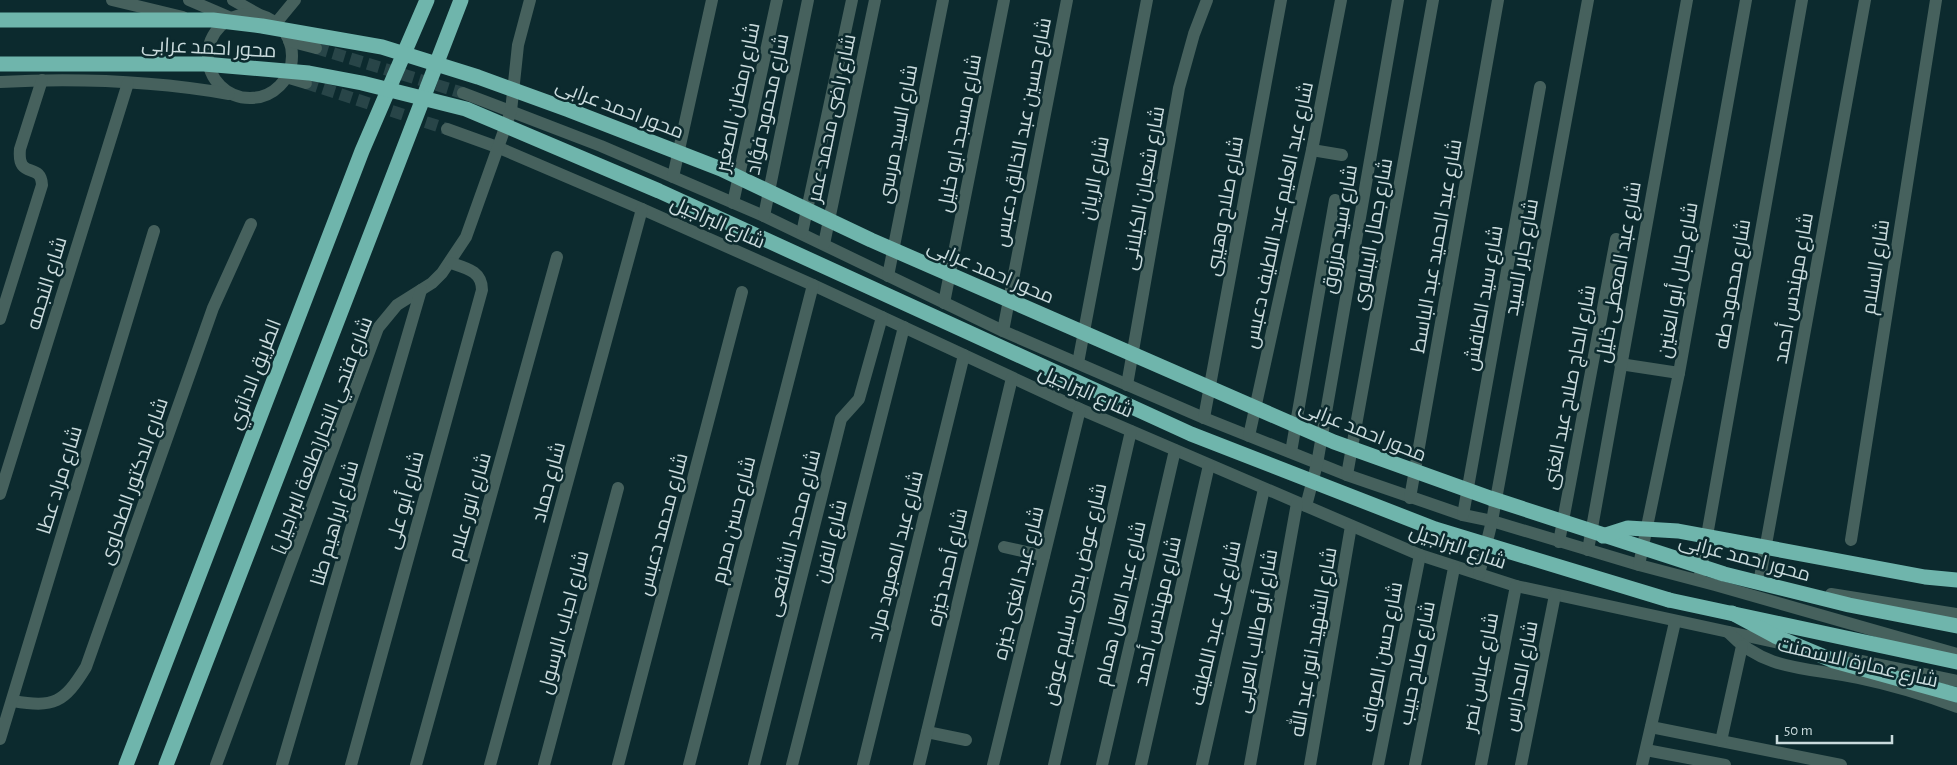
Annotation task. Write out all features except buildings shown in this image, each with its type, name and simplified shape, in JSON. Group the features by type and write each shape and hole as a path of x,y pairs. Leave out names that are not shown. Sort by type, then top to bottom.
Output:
{"highway":[{"name":"الطريق الدائري","path":"126,765 146,708 362,151 427,0"},
{"path":"166,765 181,720 461,0"},
{"name":"محور احمد عرابى","path":"0,20 60,18 213,20 262,26 382,48 478,77 569,110 721,170 880,244 1334,442 1442,482 1603,536 1761,584 1849,605 1957,626"},
{"name":"محور احمد عرابى","path":"0,64 204,64 309,73 362,83 466,109 659,190 1040,367 1191,434 1435,529 1669,600 1732,612 1806,631 1957,662"},
{"path":"1603,536 1628,528 1663,529 1925,577 1957,580"},
{"path":"1732,612 1775,636 1834,661 1957,695"}],"street":[{"path":"112,0 138,5 219,27"},
{"path":"189,0 231,18"},
{"path":"0,82 42,80 169,84 250,98 265,96 281,85 286,77 292,59 289,41 276,23 232,0"},
{"path":"276,23 295,0"},
{"name":"شارع فتحي النجار[طلعة البراجيل]","path":"216,765 374,337 390,312 404,299 432,283 451,263 466,237 511,111 518,45 530,0"},
{"path":"673,177 712,0"},
{"name":"شارع رمضان الصغير","path":"733,203 777,0"},
{"name":"شارع محمود فؤاد","path":"764,216 808,0"},
{"path":"802,234 852,0"},
{"name":"شارع راضى محمد عمر","path":"824,244 875,0"},
{"name":"شارع السيد مرسى","path":"888,276 943,0"},
{"name":"شارع مسجد ابو خليل","path":"944,303 1004,0"},
{"name":"شارع حسين عبد الخالق دعبس","path":"1003,331 1066,0"},
{"name":"شارع الريان","path":"1078,363 1147,0"},
{"name":"شارع شعبان الكيلانى","path":"1127,385 1179,88 1207,0"},
{"name":"شارع صلاح وهيبى","path":"1204,418 1280,0"},
{"name":"شارع عبد العليم عبد اللطيف دعبس","path":"1249,436 1312,150 1341,0"},
{"name":"شارع سيد مرزوق","path":"1302,504 1317,464 1398,0"},
{"name":"شارع جمال الببلاوى","path":"1347,475 1433,0"},
{"name":"شارع عبد الحميد عبد الباسط","path":"1410,498 1498,0"},
{"name":"شارع جابر السيد","path":"1479,574 1492,521 1588,0"},
{"name":"شارع عبد المعطى خليل","path":"1588,550 1687,0"},
{"name":"شارع جلال أبو العنين","path":"1639,565 1679,373 1746,0"},
{"name":"شارع محمود طه","path":"1700,575 1802,0"},
{"name":"شارع مهندس أحمد","path":"1759,584 1865,0"},
{"name":"شارع السلام","path":"1851,540 1936,0"},
{"path":"233,95 217,83 208,64 209,44 219,27 231,18 250,14 260,15"},
{"path":"289,41 316,48"},
{"path":"286,77 306,83"},
{"path":"0,319 42,185 42,178 38,173 24,168 19,160 20,149 42,80"},
{"name":"شارع النجمه","path":"0,494 128,83"},
{"name":"شارع سيد الطافش","path":"1464,515 1540,87"},
{"name":"شارع البراجيل","path":"463,93 673,177 764,216 1003,331 1204,418 1317,464 1410,498 1464,515 1492,521 1639,565 1957,654"},
{"name":"شارع البراجيل","path":"447,129 497,147 642,209 813,285 1080,410 1420,556 1516,586 1675,622 1957,681"},
{"path":"1312,150 1342,155"},
{"path":"1291,452 1335,200"},
{"name":"شارع حماد","path":"490,765 642,209"},
{"name":"شارع الدكتور الطحاوى","path":"13,700 35,705 55,702 73,687 86,667 213,308 251,224"},
{"name":"شارع مراد عطا","path":"0,739 154,231"},
{"name":"شارع الحاج صلاح عبد الغنى","path":"1559,542 1616,239"},
{"name":"شارع انور علام","path":"416,765 558,258"},
{"name":"شارع أبو على","path":"351,765 482,290 481,281 475,272 451,263"},
{"name":"شارع حسن محرم","path":"689,765 813,285"},
{"name":"شارع ابراهيم طنا","path":"282,765 421,290"},
{"name":"شارع محمد دعبس","path":"618,765 742,292"},
{"name":"شارع محمد الشافعى","path":"754,765 842,419 859,399 882,317"},
{"name":"شارع الفرن","path":"792,765 904,327"},
{"name":"شارع عبد المعبود مراد","path":"863,765 964,355"},
{"path":"1620,364 1679,373"},
{"name":"شارع أحمد خيزه","path":"919,765 1012,378"},
{"name":"شارع عبد الغنى خيزه","path":"993,765 1080,410"},
{"name":"شارع عوض بدرى سليم عوض","path":"1054,765 1131,431"},
{"name":"شارع عبد العال همام","path":"1102,765 1175,450"},
{"name":"شارع مهندس أحمد","path":"1142,765 1208,465"},
{"name":"شارع احباب الرسول","path":"544,765 618,488"},
{"name":"شارع على عبد اللطيف","path":"1202,765 1264,489"},
{"name":"شارع أبو طالب العربى","path":"1250,765 1302,504"},
{"name":"شارع الشهيد انور عبد الله","path":"1310,765 1351,526"},
{"path":"1004,547 1044,556"},
{"name":"شارع حسن الصواف","path":"1378,765 1420,556"},
{"name":"شارع صلاح حبيب","path":"1415,765 1454,568"},
{"path":"1659,570 1957,614"},
{"name":"شارع عباس نصر","path":"1481,765 1516,586"},
{"name":"شارع المدارس","path":"1521,765 1555,595"},
{"path":"1642,765 1675,622"},
{"name":"شارع عمارة الاسمنت","path":"1728,632 1742,646 1758,657 1783,666 1865,680 1957,707"},
{"path":"1721,741 1742,646"},
{"path":"1651,727 1842,765"},
{"path":"927,732 966,740"},
{"path":"1646,750 1724,765"}],"tunnel":[{"path":"316,48 463,93"},
{"path":"306,83 447,129"}]}
